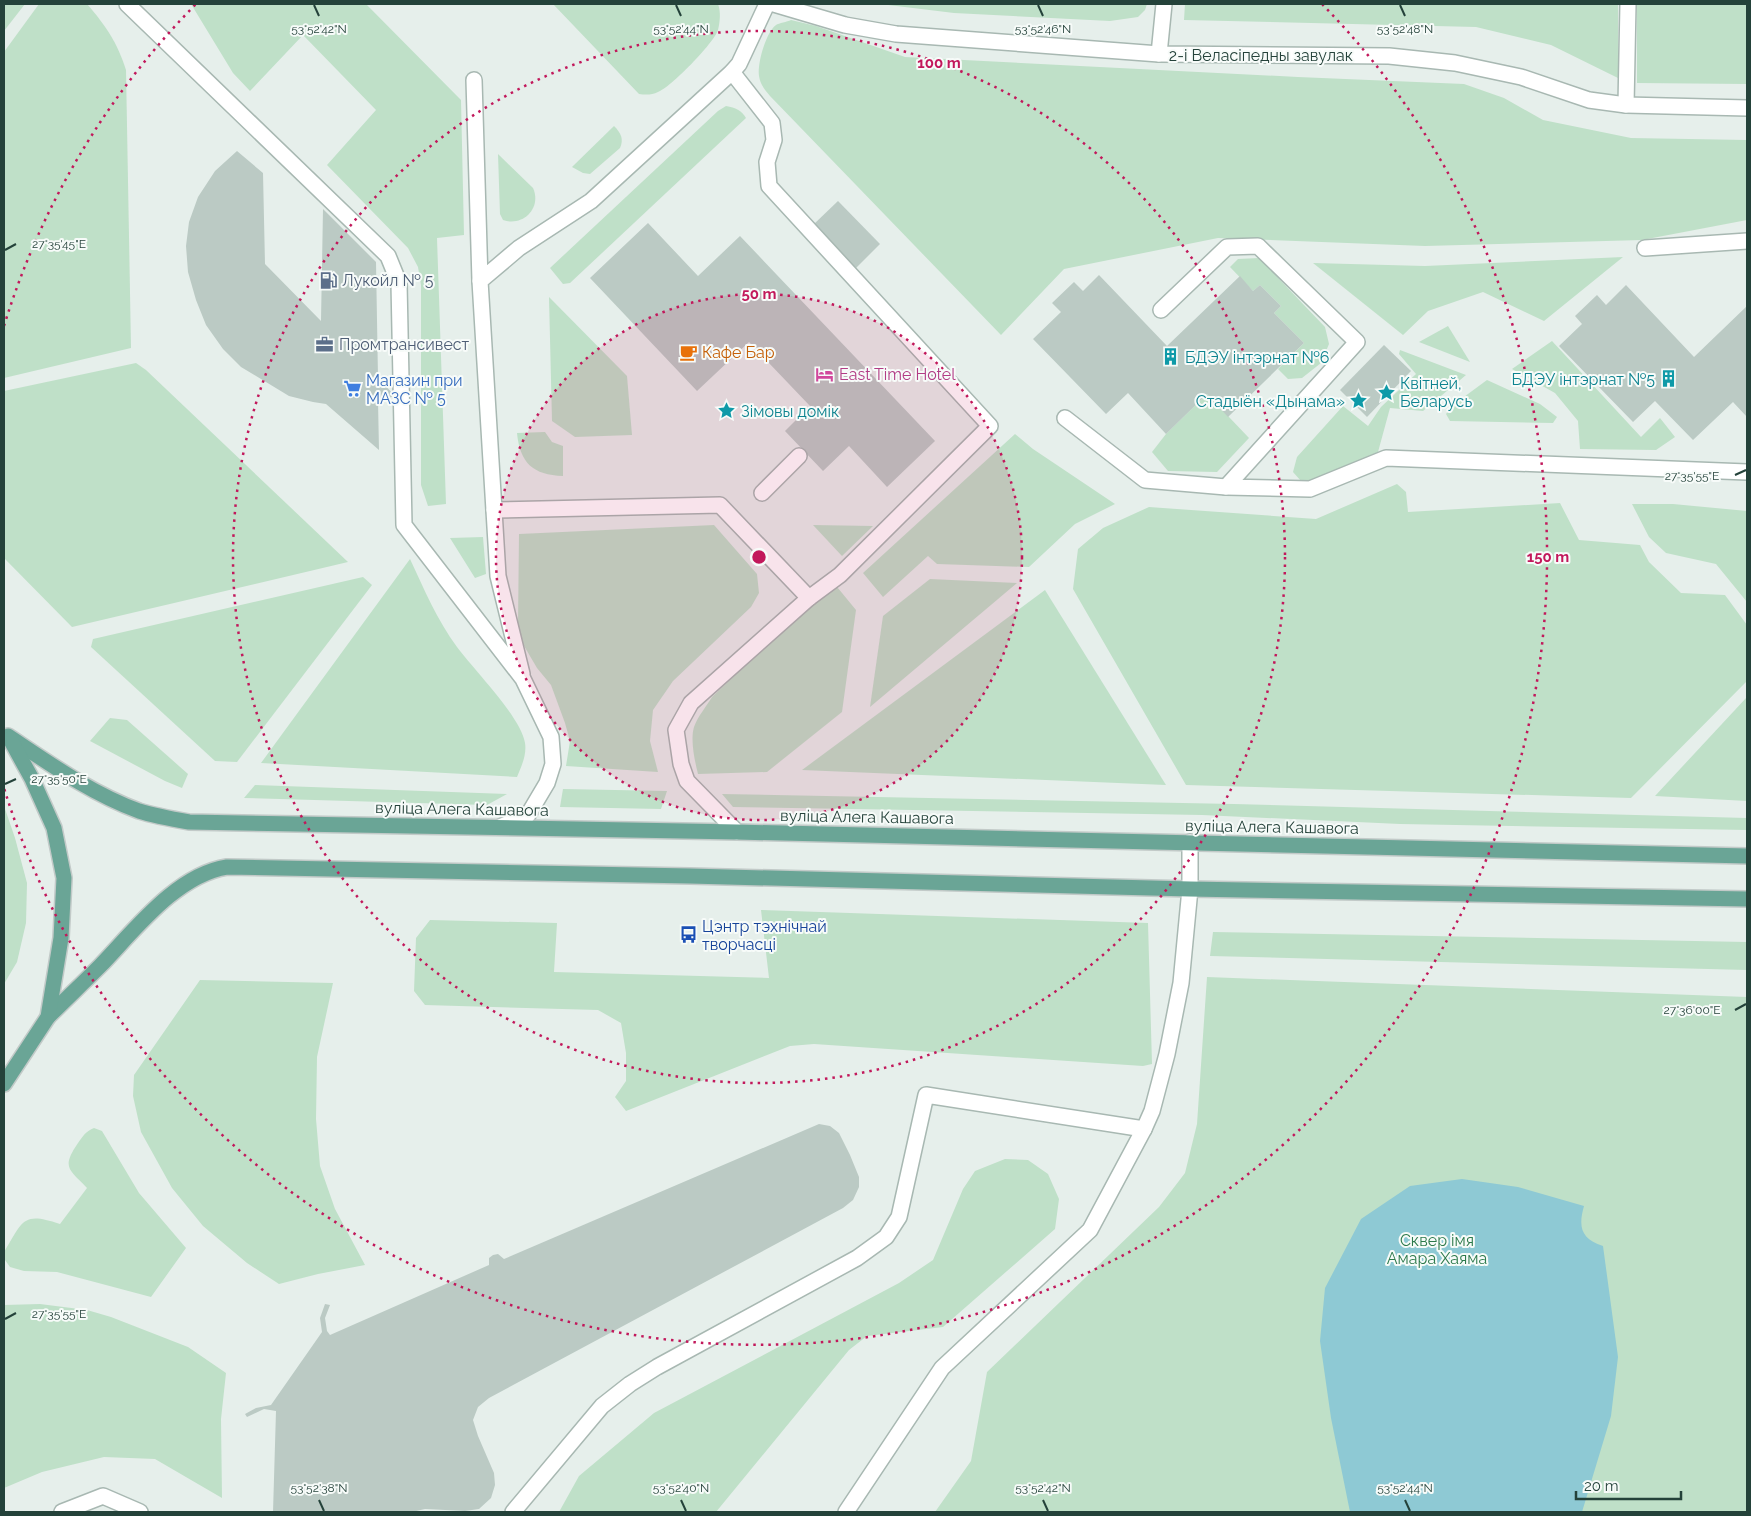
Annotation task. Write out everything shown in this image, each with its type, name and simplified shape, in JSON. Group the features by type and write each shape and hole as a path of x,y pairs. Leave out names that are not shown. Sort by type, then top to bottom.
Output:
{"main road":[{"name":"вуліца Алега Кашавога","path":"6,734 64,774 106,795 140,811 188,822 736,832 1747,856"},
{"path":"6,734 32,780 54,828 64,878 61,938 48,1017"},
{"path":"4,1082 48,1017 145,918 178,889 202,874 227,867 1190,889 1747,899"}],"street":[{"path":"127,4 388,256 399,283 404,525 523,679 552,737 553,764 547,783 528,815 500,827"},
{"path":"480,281 519,248 591,201 732,72 739,64 767,4"},
{"name":"2-і Веласіпедны завулак","path":"774,4 845,25 896,34 1159,54 1389,56 1455,63 1521,78 1589,100 1626,105 1747,108"},
{"path":"1159,54 1164,4"},
{"path":"1626,105 1628,4"},
{"path":"732,72 772,123 774,140 767,162 769,186 990,426 840,575 810,598 691,702 676,730 681,764 687,781 736,832"},
{"path":"474,80 480,281 498,576 523,679"},
{"path":"1645,248 1747,241"},
{"path":"1161,310 1227,247 1258,246 1357,342 1226,487"},
{"path":"1065,418 1145,480 1226,487 1310,489 1386,458 1747,472"},
{"path":"762,493 799,456"},
{"path":"494,510 720,505 810,598"},
{"path":"846,1512 942,1368 1090,1230 1144,1129 1152,1112 1167,1054 1181,983 1190,889 1190,842"},
{"path":"514,1512 602,1406 630,1384 657,1367 857,1258 886,1237 899,1217 926,1096 1144,1129"},
{"path":"62,1512 103,1496 140,1512"}],"green space":[{"path":"4,4 25,4 4,31"},
{"path":"39,4 87,4 110,35 119,51 126,70 131,348 4,378 4,52"},
{"path":"191,4 366,4 461,100 464,235 437,238 446,504 428,506 421,485 421,285 418,267 408,248 327,165 376,110 303,35 250,91 233,73"},
{"path":"553,4 718,4 720,20 718,30 709,45 681,74 658,92 639,94"},
{"path":"880,4 1147,4 1145,10 1138,17 1110,21 954,13"},
{"path":"1185,4 1618,4 1618,78 1551,45 1476,27 1184,20"},
{"path":"1637,4 1747,4 1747,84 1637,83"},
{"path":"791,20 816,26 905,57 1464,84 1504,98 1543,120 1631,138 1747,140 1747,220 1642,240 1425,246 1218,238 1064,269 1001,335 765,89 760,79 759,71 766,41 776,25"},
{"path":"726,106 738,110 746,118 570,283 563,284 550,268 718,111"},
{"path":"614,126 621,136 620,148 590,174 583,173 572,167"},
{"path":"498,154 533,188 535,195 533,209 524,218 517,221 503,220 500,214"},
{"path":"1623,257 1544,321 1483,292 1428,311 1403,335 1313,263 1425,266"},
{"path":"1259,258 1325,327 1329,344 1321,363 1302,378 1288,379 1278,369 1304,343 1274,313 1281,306 1260,285 1253,291 1230,267 1238,259"},
{"path":"549,297 627,376 632,435 575,437 552,421"},
{"path":"1448,326 1470,362 1419,342"},
{"path":"1552,341 1641,437 1660,418 1675,437 1656,450 1580,449 1578,421 1555,393 1512,369"},
{"path":"1400,350 1466,375 1423,411 1390,408 1378,452 1312,482 1301,481 1293,472 1297,457 1343,406 1368,426 1381,407 1416,374 1399,354"},
{"path":"136,363 146,370 348,562 72,627 4,558 4,391"},
{"path":"1487,380 1540,404 1557,417 1553,423 1450,421 1446,414 1453,405"},
{"path":"1207,394 1249,438 1217,472 1168,471 1152,452 1166,434"},
{"path":"545,432 552,442 563,446 563,476 536,470 525,460 521,452 517,433"},
{"path":"1015,434 1033,449 1115,504 1075,524 1029,567 937,564 928,556 883,597 863,573"},
{"path":"1397,484 1406,492 1408,512 1560,503 1579,540 1640,545 1649,562 1681,593 1725,595 1747,625 1747,681 1631,798 1186,785 1073,589 1078,549 1103,528 1149,507 1316,519"},
{"path":"1632,504 1673,504 1747,511 1747,602 1716,564 1666,553 1649,537"},
{"path":"714,525 757,574 759,593 751,607 673,681 653,710 650,741 658,772 566,766 570,741 565,723 551,685 537,668 520,639 518,623 519,534"},
{"path":"813,525 873,526 842,556"},
{"path":"483,537 486,574 475,578 450,538"},
{"path":"410,559 431,604 450,637 506,707 522,732 525,752 517,777 261,763"},
{"path":"363,577 372,585 237,762 215,761 91,647 93,639"},
{"path":"930,579 1017,583 870,707 883,616"},
{"path":"833,582 856,610 842,712 767,772 698,774 693,751 693,732 698,719 712,697"},
{"path":"1045,590 1166,785 802,770"},
{"path":"1747,697 1747,801 1655,796"},
{"path":"110,718 127,720 188,774 182,788 165,781 90,741"},
{"path":"255,785 507,794 487,805 244,798"},
{"path":"563,789 667,791 661,809 560,807"},
{"path":"722,794 1234,804 1747,818 1747,830 1400,824 1202,815 733,807"},
{"path":"4,806 27,883 26,923 17,962 4,984"},
{"path":"761,910 1148,923 1152,1064 1143,1066 814,1044 790,1046 626,1111 615,1097 626,1081 626,1053 621,1023 598,1010 425,1005 414,991 416,938 430,920 557,923 554,972 769,978"},
{"path":"1213,932 1747,942 1747,970 1210,956"},
{"name":"Сквер імя Амара Хаяма","path":"1207,977 1747,997 1747,1512 935,1512 971,1461 987,1372 1159,1207 1185,1173 1197,1124"},
{"path":"200,980 333,983 317,1057 316,1119 320,1166 335,1209 365,1265 279,1284 247,1263 203,1226 172,1188 141,1132 133,1096 134,1075"},
{"path":"94,1128 102,1131 139,1193 186,1248 151,1297 57,1272 24,1271 10,1267 5,1260 4,1252 20,1226 31,1219 47,1220 60,1224 87,1188 69,1168 69,1163 73,1151 80,1140 87,1132"},
{"path":"1005,1159 1028,1160 1048,1174 1059,1199 1055,1229 943,1327 867,1336 849,1350 716,1512 559,1512 579,1476 654,1413 899,1283 933,1260 963,1189 975,1171"},
{"path":"40,1304 87,1310 111,1317 188,1347 226,1373 221,1419 222,1498 155,1459 104,1457 42,1472 4,1488 4,1305"}],"water":[{"path":"1462,1179 1518,1187 1584,1206 1581,1220 1583,1231 1590,1240 1603,1246 1618,1357 1611,1416 1582,1512 1350,1512 1331,1418 1320,1341 1325,1288 1361,1219 1410,1186"}],"building":[{"path":"237,151 263,173 265,264 321,321 323,209 376,262 378,378 395,396 378,401 379,450 326,404 289,396 241,367 223,349 206,325 188,272 186,246 189,222 198,197 215,171"},
{"path":"838,201 880,244 856,268 813,225"},
{"path":"648,223 698,276 740,236 935,441 887,487 849,446 823,471 785,431 810,406 749,342 697,391 590,278"},
{"name":"БДЭУ інтэрнат №6","path":"1099,275 1167,346 1240,276 1253,291 1260,285 1281,306 1274,313 1304,343 1228,417 1207,394 1166,434 1128,393 1106,414 1033,339 1061,312 1052,303 1074,282 1083,291"},
{"name":"БДЭУ інтэрнат №5","path":"1626,285 1694,357 1747,306 1747,417 1733,402 1693,440 1655,401 1633,422 1559,346 1582,324 1575,316 1597,295 1606,305"},
{"path":"1384,345 1411,371 1367,417 1340,390"},
{"path":"819,1124 830,1126 839,1133 850,1155 859,1177 859,1187 853,1200 843,1208 489,1398 478,1407 473,1420 494,1473 495,1485 491,1498 479,1509 465,1511 425,1509 412,1512 273,1512 276,1411 264,1409 247,1417 245,1414 256,1408 271,1405 322,1332 320,1318 325,1304 330,1305 325,1318 327,1331 330,1335 489,1265 489,1258 493,1255 498,1254 504,1259"}],"place":[{"name":"Лукойл № 5","path":"328,280"},
{"name":"Промтрансивест","path":"325,344"},
{"name":"Кафе Бар","path":"688,352"},
{"name":"БДЭУ інтэрнат №6","path":"1171,357"},
{"name":"East Time Hotel","path":"825,374"},
{"name":"БДЭУ інтэрнат №5","path":"1669,379"},
{"name":"Магазин при МАЗС № 5","path":"352,389"},
{"name":"Квітней, Беларусь","path":"1386,392"},
{"name":"Стадыён «Дынама»","path":"1359,401"},
{"name":"Зімовы домік","path":"727,411"},
{"name":"Цэнтр тэхнічнай творчасці","path":"688,935"}]}
